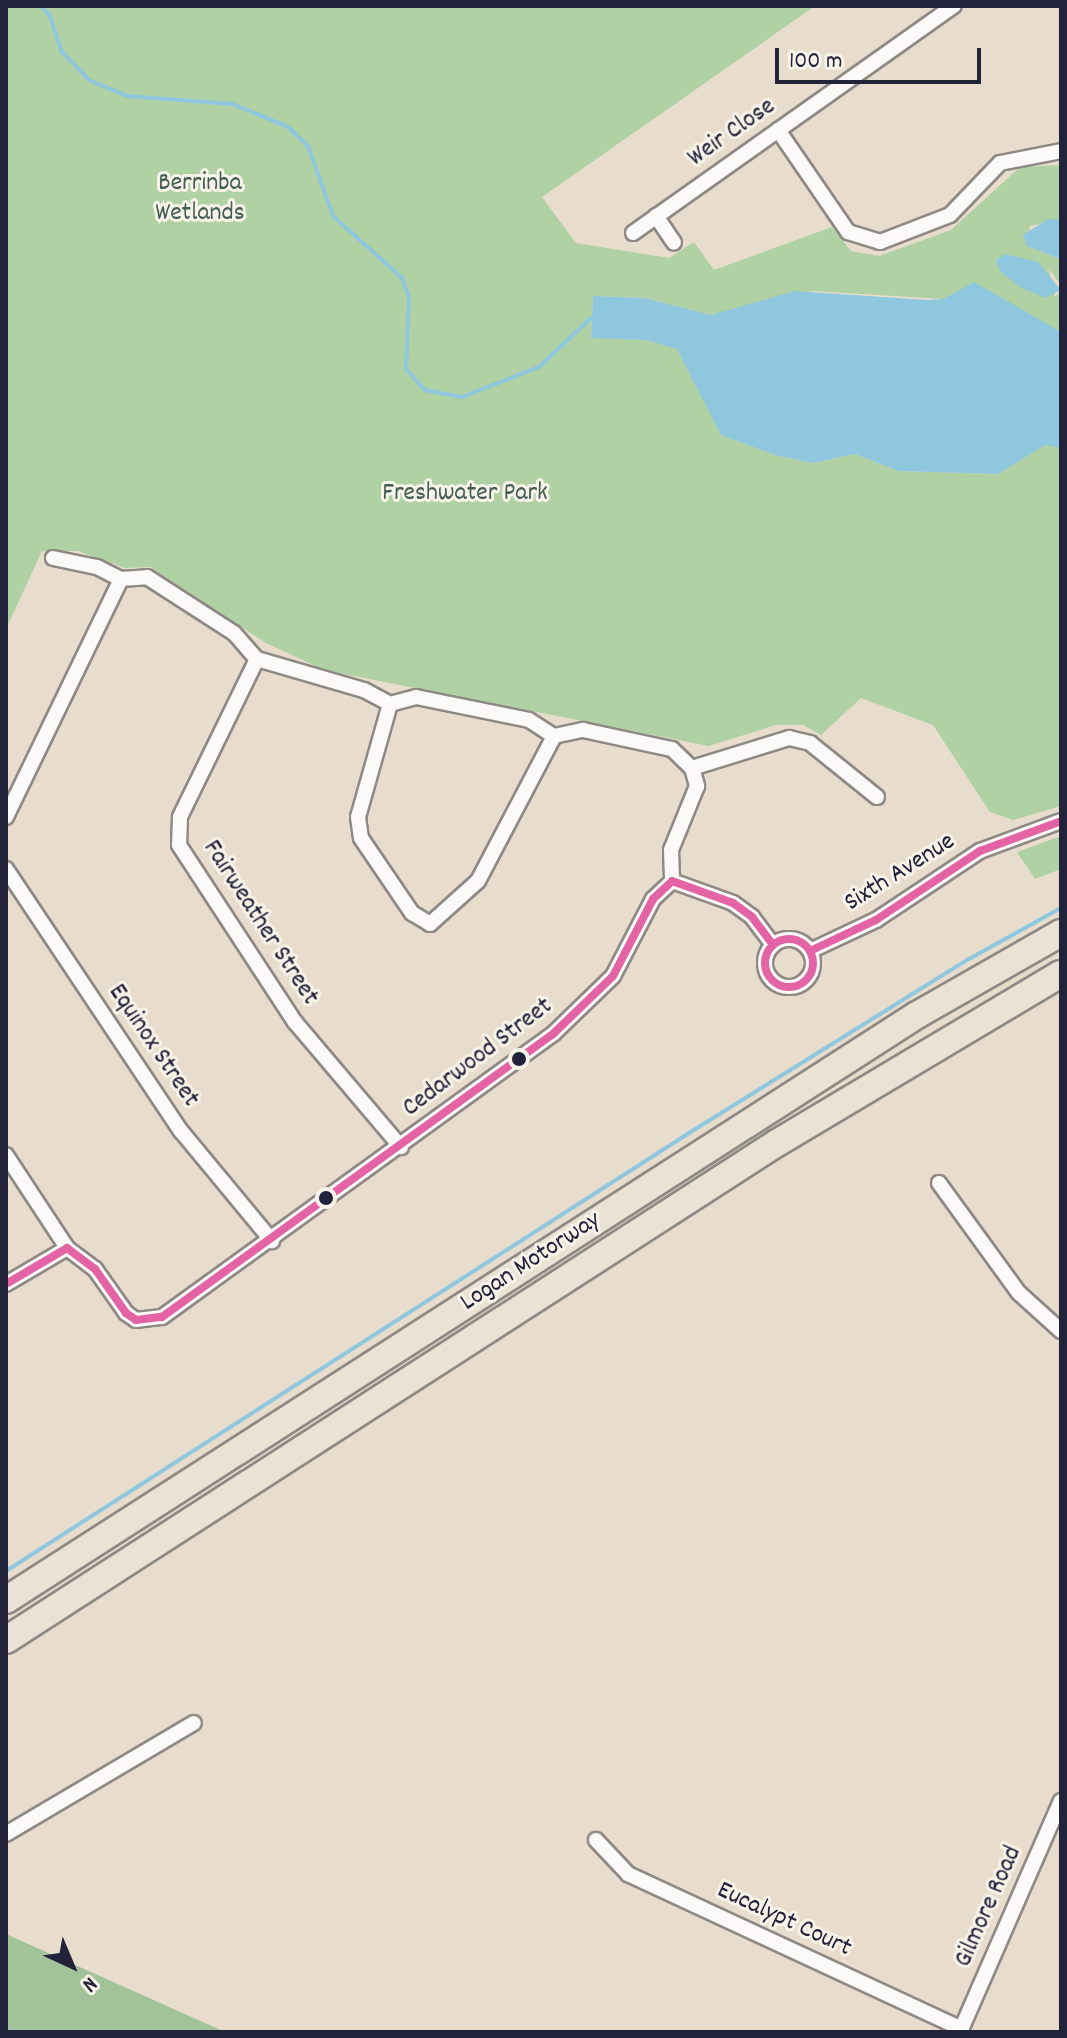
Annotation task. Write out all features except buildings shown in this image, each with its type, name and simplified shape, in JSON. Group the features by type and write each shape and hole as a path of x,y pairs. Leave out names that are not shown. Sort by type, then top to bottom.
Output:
{"highway":[{"name":"Logan Motorway","path":"6,1600 917,1015 1061,933"},
{"name":"Logan Motorway","path":"6,1640 777,1143 1061,974"},
{"path":"995,1011 1061,989"}],"street":[{"name":"Weir Close","path":"633,233 954,6"},
{"path":"778,130 848,232 880,242 950,215 1000,163 1061,151"},
{"path":"656,216 674,243"},
{"path":"53,558 97,567 121,579 147,577 234,633 257,659 364,690 390,704 416,697 529,720 554,736 583,730 672,749 692,768 697,786 671,850 672,881 733,903 752,917 773,945"},
{"path":"6,817 121,579"},
{"name":"Fairweather Street","path":"257,659 180,817 179,845 295,1022 401,1147"},
{"path":"390,704 358,817 361,838 412,913 430,924 478,881 554,736"},
{"path":"692,768 713,757 789,738 810,743 877,797"},
{"name":"Sixth Avenue","path":"810,951 876,920 980,851 1061,821"},
{"name":"Equinox Street","path":"6,869 181,1131 272,1241"},
{"name":"Cedarwood Street","path":"67,1248 95,1269 118,1302 136,1320 162,1317 272,1241 570,1020 613,976 653,899 672,881"},
{"path":"793,939 810,951 810,975 798,985 781,986 766,967 773,945 793,939"},
{"path":"6,1155 67,1248 6,1284"},
{"path":"939,1183 1019,1293 1061,1331"},
{"path":"6,1834 194,1723"},
{"name":"Gilmore Road","path":"961,2030 1061,1801"},
{"name":"Eucalypt Court","path":"596,1840 628,1874 961,2030"}],"green space":[{"path":"6,6 815,6 542,197 576,243 669,258 694,242 714,270 832,227 851,251 879,256 951,230 1020,167 1061,165 1061,220 1030,226 1027,246 1061,259 1061,285 1049,269 1055,297 1061,290 1061,332 943,299 811,291 711,315 645,298 593,296 591,337 646,340 678,348 721,435 775,455 813,463 855,454 898,471 998,474 1045,444 1061,448 1061,806 1013,820 990,812 933,725 861,698 821,735 803,725 776,725 709,746 324,670 266,643 150,567 125,568 78,551 42,551 6,629"},
{"path":"1061,836 1061,869 1035,879 1017,852"},
{"path":"6,1934 225,2032 6,2032"}],"water":[{"path":"1048,219 1061,220 1061,259 1027,246 1023,235"},
{"path":"1004,254 1038,262 1061,290 1045,298 1020,287 1000,271 996,261"},
{"path":"974,282 1061,332 1061,448 1045,445 998,474 898,471 855,454 813,463 775,455 721,435 677,349 646,340 591,338 593,296 645,298 711,315 795,291 927,300 943,299"}],"waterway":[{"path":"41,6 50,16 62,52 89,80 127,96 233,104 288,127 308,146 333,216 402,278 409,297 406,369 425,390 462,397 539,367 591,318"},
{"path":"6,1571 689,1133 969,959 1061,908"}],"transit line":[{"path":"810,951 876,920 980,851 1061,821"},
{"path":"672,881 733,903 752,917 773,945"},
{"path":"67,1248 95,1269 126,1313 136,1320 162,1317 553,1034 613,976 653,899 672,881"},
{"path":"789,939 806,946 813,963 806,980 789,987 772,980 765,963 772,946 789,939"},
{"path":"6,1284 67,1248"}],"park label":[{"name":"Berrinba Wetlands","path":"200,199"},
{"name":"Freshwater Park","path":"465,494"}]}
